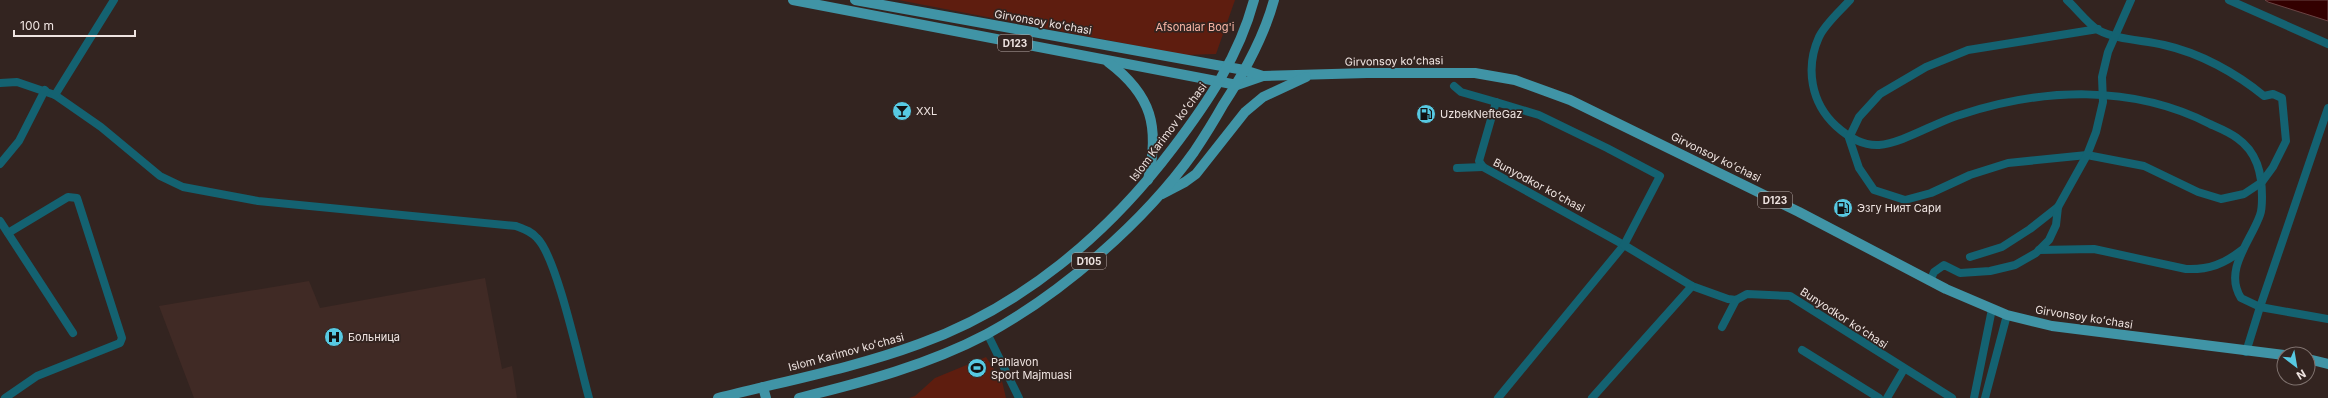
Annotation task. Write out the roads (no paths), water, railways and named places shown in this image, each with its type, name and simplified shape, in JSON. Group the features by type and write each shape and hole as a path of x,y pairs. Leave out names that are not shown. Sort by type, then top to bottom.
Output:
{"main road":[{"name":"Girvonsoy koʻchasi","path":"793,0 1107,61 1237,84 1263,76 1313,74 1475,73 1533,85 1570,100 1642,134 1799,212 1930,281 2006,315 2052,326 2246,352 2276,354"},
{"name":"Girvonsoy koʻchasi","path":"855,0 1228,68"},
{"path":"883,0 891,7"},
{"name":"Islom Karimov koʻchasi","path":"718,398 883,357 950,331 991,310 1047,275 1092,239 1147,182 1220,82 1228,68 1254,0"},
{"name":"D105","path":"800,398 902,370 987,334 1067,280 1117,236 1158,196 1194,152 1237,84 1274,0"},
{"path":"1107,61 1135,86 1144,99 1150,114 1153,141 1147,182"},
{"name":"D123","path":"1228,68 1244,70"},
{"name":"Girvonsoy koʻchasi","path":"1244,70 1263,76"},
{"path":"1158,196 1185,182 1196,174 1246,112 1263,97 1313,74"},
{"path":"2316,361 2328,364"},
{"path":"763,387 766,398"}],"street":[{"path":"54,95 114,0"},
{"path":"1850,0 1819,37 1811,68 1814,93 1826,117 1849,138 1859,168 1874,190 1905,200 1931,193 1970,175 2008,163 2087,155 2144,166 2198,192 2221,199 2244,194 2262,182 2273,167 2286,141 2282,98 2273,94 2264,96 2244,80 2216,65 2166,45 2115,36 2098,29 2067,0"},
{"path":"1930,281 1934,272 1944,265 1960,273 1990,271 2015,265 2039,250 2049,240 2056,224 2058,207 2087,155 2096,132 2103,94 2102,77 2108,52 2131,0"},
{"path":"2229,0 2328,44"},
{"path":"1849,138 1859,117 1880,94 1926,67 1968,50 2098,29"},
{"path":"0,83 17,82 45,90 54,95 129,149 160,176 183,187 220,195 516,226 526,229 538,238 546,251 563,300 589,398"},
{"path":"1454,86 1461,92 1539,115 1608,148 1660,176 1624,245 1498,398"},
{"path":"0,164 19,141 45,90"},
{"path":"1849,138 1879,145 1906,137 1944,120 1987,106 2030,97 2103,94 2166,105 2198,118 2237,138 2249,150 2259,166 2262,182 2260,215 2238,261 2235,278 2238,294 2241,298 2260,307 2328,320"},
{"name":"Bunyodkor koʻchasi","path":"1496,102 1481,150 1479,161 1483,168 1624,245 1692,286 1728,299 1736,300 1747,294 1790,296 1952,398"},
{"path":"2246,352 2328,108"},
{"path":"1457,168 1483,168"},
{"path":"5,398 37,376 120,343 122,338 77,198 68,197 8,233"},
{"path":"1970,257 2002,246 2030,229 2058,207"},
{"path":"0,221 72,333"},
{"path":"2039,250 2094,249 2186,269 2201,270 2213,268 2230,259 2245,247"},
{"path":"1592,398 1692,286"},
{"path":"1722,327 1736,300"},
{"path":"1974,398 1992,309"},
{"path":"1985,398 2006,315"},
{"path":"987,334 1019,398"},
{"path":"1802,350 1879,398"},
{"path":"1887,398 1904,369"}],"place":[{"name":"XXL","path":"902,111"},
{"name":"UzbekNefteGaz","path":"1426,114"},
{"name":"Эзгу Ният Сари","path":"1843,208"},
{"name":"Больница","path":"334,337"},
{"name":"Pahlavon Sport Majmuasi","path":"977,368"}],"park label":[{"name":"Afsonalar Bog'i","path":"1195,27"}]}
